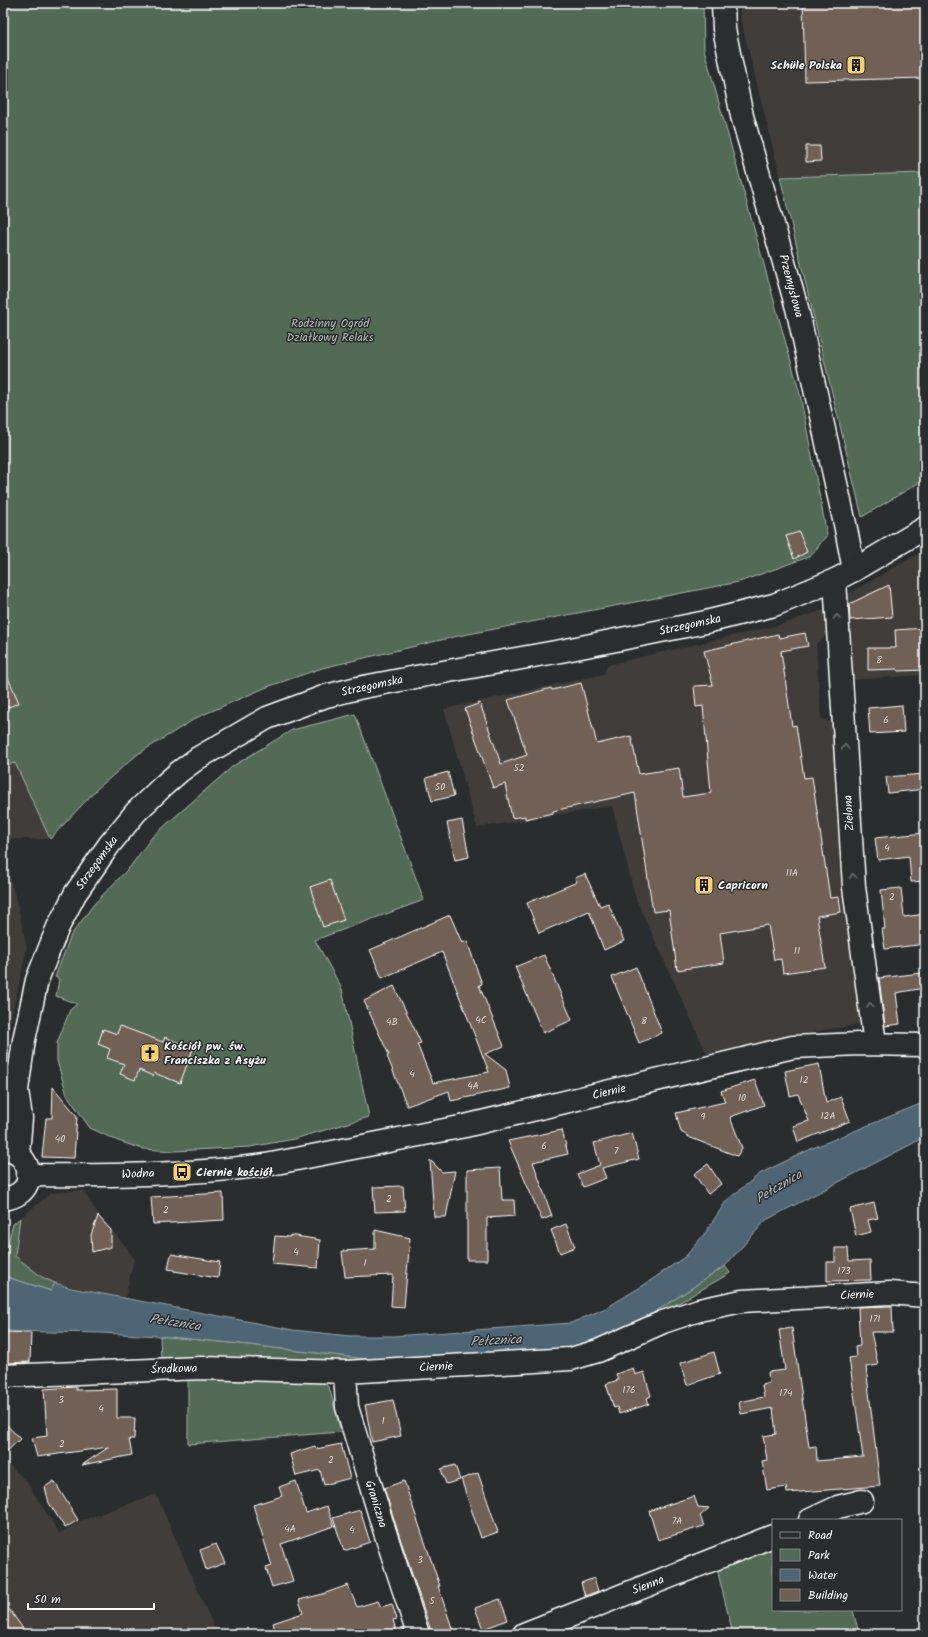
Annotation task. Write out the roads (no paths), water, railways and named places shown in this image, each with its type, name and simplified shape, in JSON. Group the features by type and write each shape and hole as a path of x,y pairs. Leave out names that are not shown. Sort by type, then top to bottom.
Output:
{"street":[{"name":"Przemysłowa","path":"723,3 724,29 742,116 797,308 845,524 845,575"},
{"name":"Strzegomska","path":"10,1152 21,1118 17,1090 24,1040 37,980 52,941 75,894 108,845 136,812 179,772 219,745 267,718 326,696 358,688 561,651 706,622 774,605 845,575 925,528"},
{"name":"Zielona","path":"845,575 854,888 875,1044"},
{"name":"Ciernie","path":"294,1160 465,1126 793,1047 875,1044 925,1045"},
{"name":"Strzegomska","path":"3,1124 5,1115 17,1090"},
{"path":"3,1199 13,1197 21,1192 27,1184 28,1175 24,1159 10,1152"},
{"name":"Wodna","path":"28,1175 102,1176 147,1174 239,1168 294,1160"},
{"name":"Ciernie","path":"344,1372 571,1359 598,1351 663,1322 699,1310 742,1301 890,1293 925,1296"},
{"name":"Środkowa","path":"3,1376 202,1368 344,1372"},
{"name":"Graniczna","path":"344,1372 346,1407 418,1634"},
{"path":"812,1519 838,1507 862,1501"},
{"name":"Sienna","path":"524,1634 772,1536"}],"water":[{"name":"Pełcznica","path":"925,1102 925,1137 766,1220 725,1266 652,1314 596,1344 569,1350 375,1360 160,1336 3,1331 3,1276 51,1291 55,1283 71,1288 293,1330 350,1336 394,1336 571,1323 606,1308 644,1285 686,1256 705,1233 727,1200 761,1173 813,1148"}],"place":[{"name":"Schüle Polska","path":"856,65"},
{"name":"Capricorn","path":"704,885"},
{"name":"Kościół pw. św. Franciszka z Asyżu","path":"150,1053"},
{"name":"Ciernie kościół","path":"182,1172"}],"park label":[{"name":"Rodzinny Ogród Działkowy Relaks","path":"330,330"}]}
